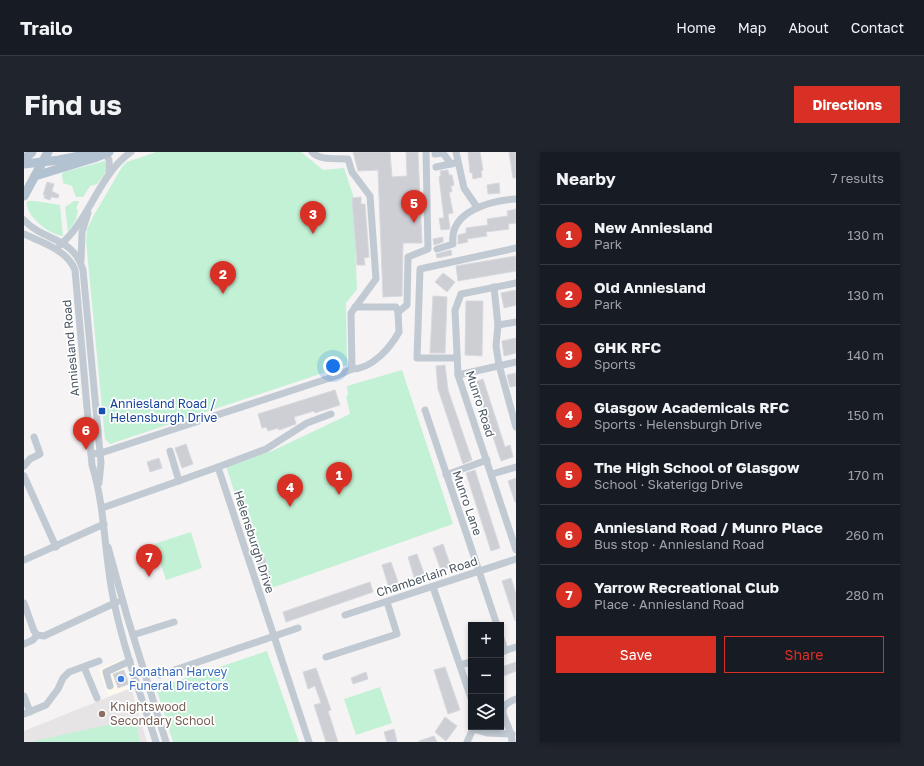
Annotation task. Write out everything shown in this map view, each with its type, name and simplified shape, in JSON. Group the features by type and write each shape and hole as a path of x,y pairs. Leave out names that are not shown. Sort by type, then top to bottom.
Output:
{"main road":[{"path":"24,172 26,162 32,152"},
{"path":"26,162 46,152"},
{"path":"24,196 42,163 46,152"},
{"path":"26,162 42,163 105,152"},
{"path":"35,176 105,152"}],"street":[{"path":"105,152 110,166 109,174"},
{"path":"56,249 63,242 96,196 109,174 130,152"},
{"path":"312,152 315,156 325,158 348,159 352,172 370,196 376,280 351,313 352,369"},
{"path":"398,312 407,305 408,257 428,249 426,152"},
{"path":"454,164 456,152"},
{"path":"435,154 443,153 454,164 464,188 477,207"},
{"path":"436,167 454,164"},
{"name":"Anniesland Road","path":"96,196 82,232 81,264 84,278 102,463 99,487"},
{"path":"437,249 453,244 452,236 458,222 477,207 516,199"},
{"name":"Anniesland Road","path":"24,220 30,226 63,242 75,252 81,264"},
{"name":"Anniesland Road","path":"24,234 56,249 71,262 75,270 91,454 99,487 114,603 130,661 156,742"},
{"path":"24,240 36,239"},
{"path":"456,358 417,358 420,269 516,248"},
{"name":"Munro Road","path":"516,283 461,294 455,310 456,358 458,375 516,550"},
{"path":"494,287 498,325 496,346 499,365 516,427"},
{"path":"91,454 100,453 336,376 352,369 359,369 379,357 395,339 399,332 398,312 396,307 355,307"},
{"path":"498,325 516,322"},
{"path":"458,375 516,362"},
{"name":"Munro Lane","path":"425,410 496,622"},
{"path":"102,508 266,449 307,423 331,414"},
{"path":"24,466 30,459 40,454 34,437"},
{"path":"170,452 179,481"},
{"path":"446,476 487,460"},
{"path":"492,474 516,466"},
{"name":"Helensburgh Drive","path":"218,467 309,742"},
{"path":"24,476 56,547"},
{"path":"24,560 56,547 104,524"},
{"name":"Anniesland Road","path":"106,542 112,557 133,636 166,742"},
{"name":"Chamberlain Road","path":"345,615 516,559"},
{"path":"433,587 470,694"},
{"path":"24,603 34,631 37,635 44,636 123,600"},
{"path":"326,657 397,634 387,602"},
{"path":"133,636 174,622"},
{"path":"160,675 298,628"},
{"path":"24,644 33,640 37,635"},
{"path":"504,652 516,647"},
{"path":"24,696 27,713 46,705 58,689 63,678 69,672 99,661"},
{"path":"110,686 106,672 130,661"},
{"path":"460,665 468,663"},
{"path":"84,667 97,698"},
{"path":"512,742 512,734 502,712 506,702 516,698"},
{"path":"467,742 472,730"},
{"path":"479,730 487,733 512,734"}],"shaded area":[{"path":"123,659 131,688 108,696 98,669"},
{"name":"Knightswood Secondary School","path":"131,688 147,742 24,742 24,731"}],"green space":[{"path":"156,152 301,152 323,170 344,168 353,195 357,289 346,303 347,365 110,444 105,439 86,241 87,229 122,167 127,162"},
{"path":"105,161 105,173 97,184 90,186 83,197 76,197 72,186 63,183 62,174 64,172"},
{"path":"27,201 60,205 63,236 52,233 34,219 27,207"},
{"path":"74,201 79,201 76,209 78,210 76,220 68,232 65,207"},
{"path":"402,370 453,524 266,590 226,466 272,451 350,414 346,396 348,395 347,386"},
{"path":"191,532 202,568 166,580 154,544"},
{"path":"267,651 299,742 173,742 156,688"},
{"path":"380,687 392,723 356,735 344,699"},
{"path":"135,719 140,742 34,741"}],"building":[{"path":"353,152 390,152 392,177 407,176 406,152 418,152 422,243 403,243 402,296 383,297 378,170 358,171"},
{"path":"468,152 480,152 483,170 481,171 482,177 473,179 472,172 470,173"},
{"path":"509,152 516,152 516,178 513,178"},
{"path":"448,170 449,175 452,175 454,185 451,186 452,192 449,192 453,213 448,214 450,229 441,230 439,218 444,218 439,177 441,176 440,171"},
{"path":"47,182 54,184 52,191 59,195 58,198 51,197 50,200 44,198 45,195 43,195"},
{"path":"499,183 500,193 488,194 487,185"},
{"path":"361,197 361,204 365,204 369,257 364,258 365,265 357,265 352,198"},
{"path":"516,209 516,223 508,224 509,229 486,232 487,236 467,239 468,242 458,244 458,235 466,233 466,228 488,225 487,219 508,216 507,211"},
{"path":"443,237 443,242 434,245 433,239"},
{"path":"451,250 452,255 437,258 436,254"},
{"path":"516,256 516,271 458,281 456,266"},
{"path":"443,273 455,282 447,292 435,282"},
{"path":"516,290 516,305 504,308 501,293"},
{"path":"433,296 447,297 445,353 430,353"},
{"path":"466,301 483,301 482,356 465,355"},
{"path":"516,338 516,353 504,356 502,341"},
{"path":"445,365 448,390 472,460 463,464 438,389 436,366"},
{"path":"516,373 516,386 510,387 507,375"},
{"path":"483,379 505,447 510,445 513,457 501,461 475,382"},
{"path":"335,390 340,405 315,413 314,411 294,417 296,424 279,430 278,428 268,431 266,427 262,428 258,414"},
{"path":"186,444 193,464 182,468 175,448"},
{"path":"159,458 162,468 150,472 147,462"},
{"path":"475,470 500,548 491,551 466,473"},
{"path":"516,478 516,502 515,502 508,481"},
{"path":"443,544 451,567 441,570 433,548"},
{"path":"263,553 270,575 262,577 255,556"},
{"path":"417,554 425,576 415,580 408,557"},
{"path":"391,562 399,585 389,588 382,565"},
{"path":"511,578 516,594 515,621 502,581"},
{"path":"370,582 373,592 286,622 283,612"},
{"path":"516,662 516,671 504,676 504,666"},
{"path":"445,667 460,710 448,714 434,670"},
{"path":"316,668 331,710 328,711 338,742 326,742 314,705 321,703 315,686 308,689 303,672"},
{"name":"Jonathan Harvey Funeral Directors","path":"124,670 129,684 118,688 113,674"},
{"path":"366,672 368,679 353,684 351,678"},
{"path":"445,717 457,726 446,741 435,732"},
{"path":"394,729 397,742 387,742 384,732"},
{"path":"434,736 437,742 419,742 419,741"}],"place":[{"name":"The High School of Glasgow","path":"414,223"},
{"name":"GHK RFC","path":"313,234"},
{"name":"Old Anniesland","path":"223,294"},
{"name":"Anniesland Road / Helensburgh Drive","path":"102,411"},
{"name":"Anniesland Road / Munro Place","path":"86,450"},
{"name":"New Anniesland","path":"339,495"},
{"name":"Glasgow Academicals RFC","path":"290,507"},
{"name":"Yarrow Recreational Club","path":"149,577"},
{"name":"Jonathan Harvey Funeral Directors","path":"121,679"},
{"name":"Knightswood Secondary School","path":"102,714"}]}
